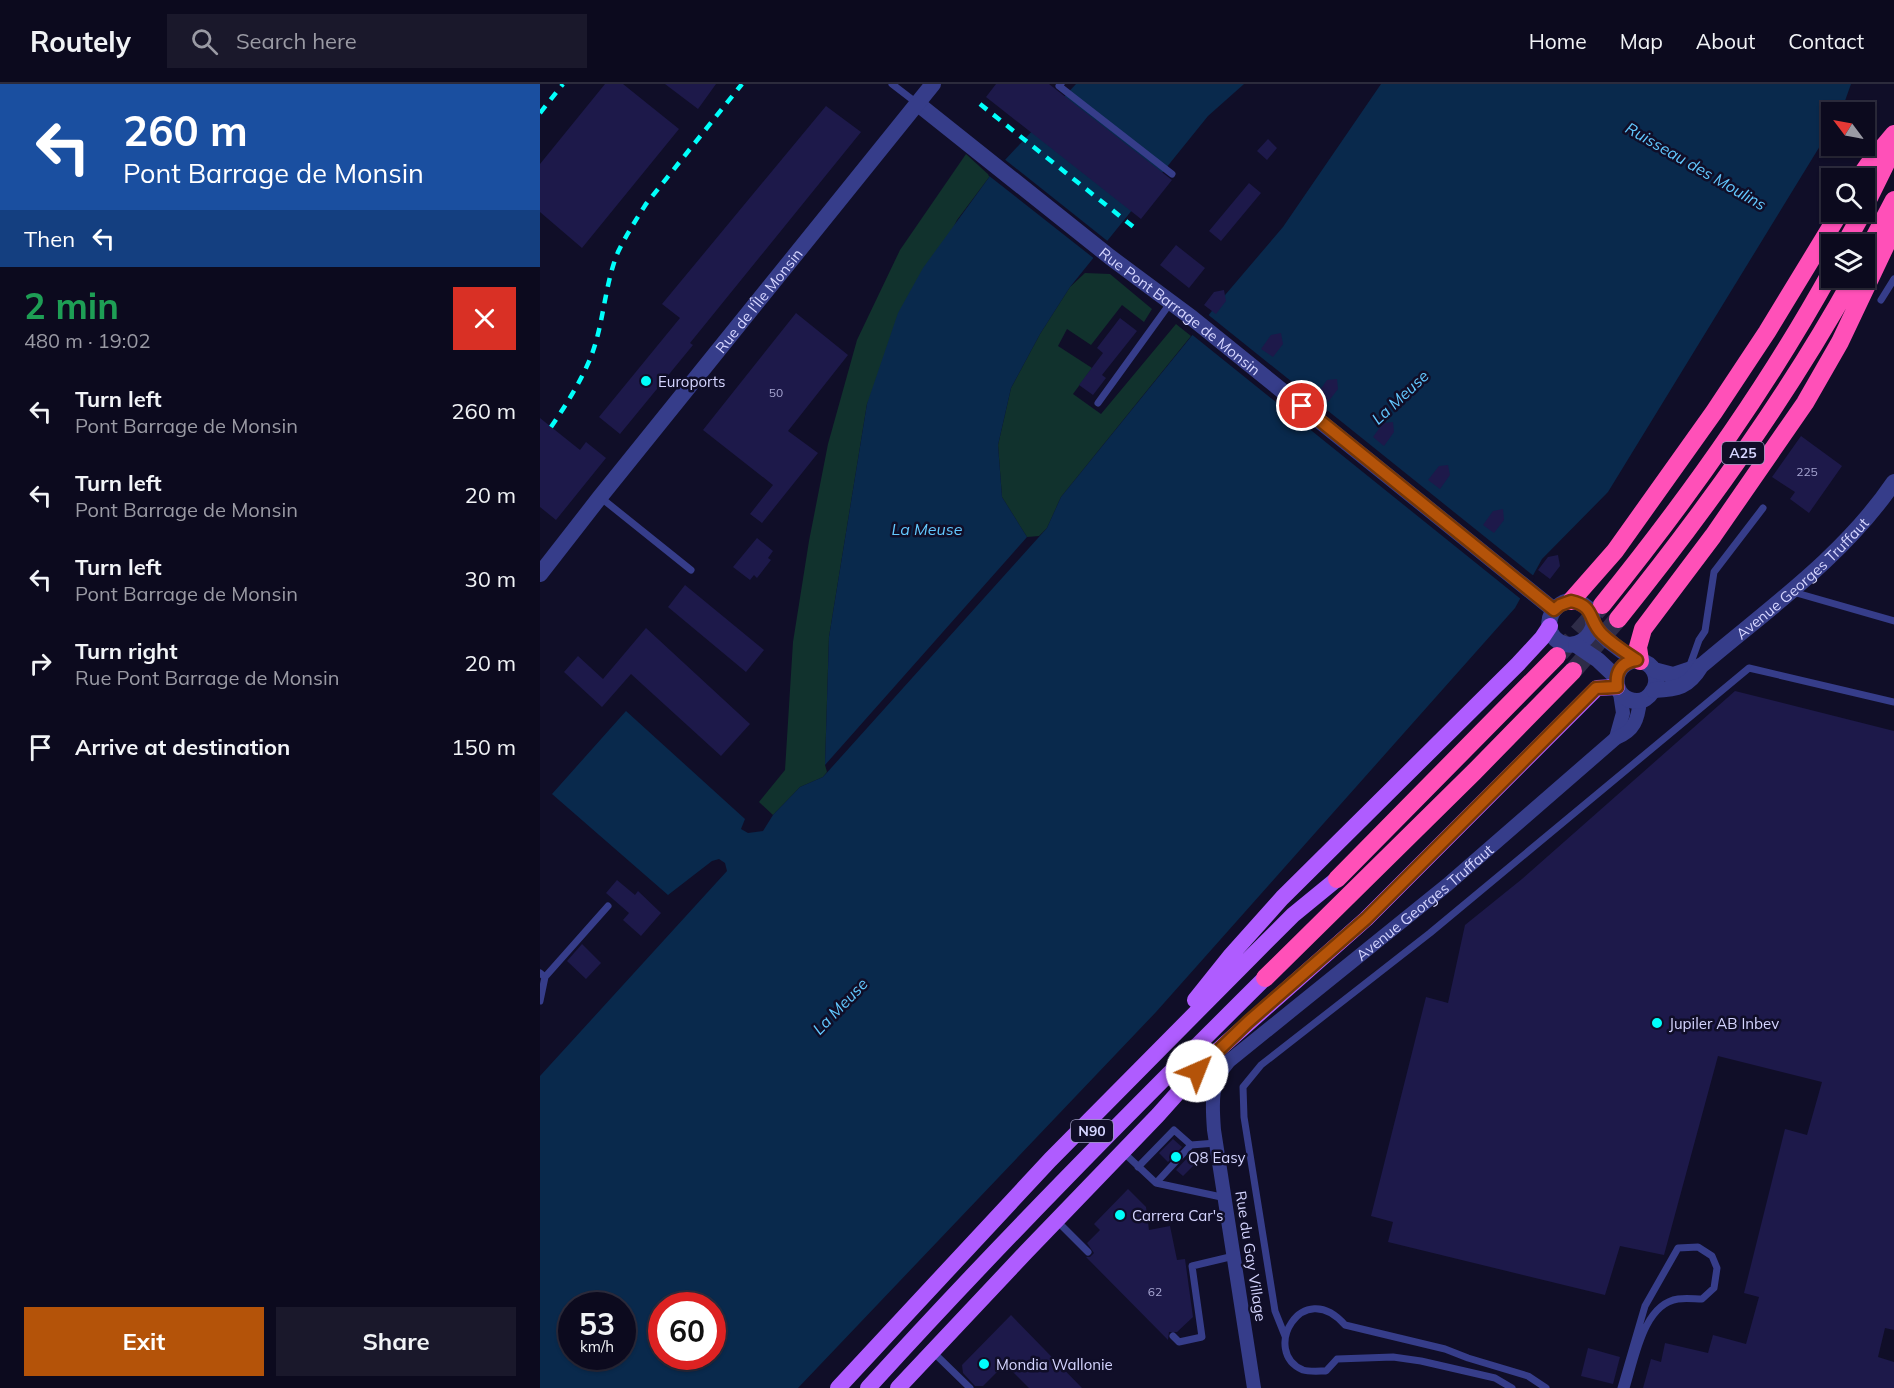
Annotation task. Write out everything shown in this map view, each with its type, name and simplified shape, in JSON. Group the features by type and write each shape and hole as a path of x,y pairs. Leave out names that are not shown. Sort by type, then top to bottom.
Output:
{"highway":[{"path":"1866,168 1894,134"},
{"path":"1875,187 1894,147"},
{"path":"1875,236 1894,200"},
{"path":"1571,601 1615,551 1714,412 1767,332 1834,222"},
{"path":"1644,664 1638,647 1643,629 1713,536 1805,403 1840,342 1894,228"},
{"name":"A25","path":"1602,605 1643,554 1738,421 1821,288"},
{"name":"A25","path":"1618,619 1677,544 1763,425 1847,288"},
{"path":"1337,879 1557,656"},
{"path":"1265,978 1573,671"}],"main road":[{"name":"N90","path":"1117,1092 1140,1058 1194,1002 1231,955 1282,898 1518,664 1542,638 1552,618"},
{"name":"N90","path":"898,1388 1158,1115 1208,1059 1366,919 1596,688 1618,686"},
{"name":"N90","path":"838,1388 1050,1160 1285,923 1337,879"},
{"name":"N90","path":"852,1388 1018,1207 1337,879"},
{"name":"N90","path":"868,1388 1076,1167 1265,978"},
{"path":"885,1388 987,1261"}],"street":[{"name":"Rue de l'Île Monsin","path":"540,574 933,84"},
{"name":"Rue Pont Barrage de Monsin","path":"918,104 1110,257 1192,318 1540,597 1552,618"},
{"name":"Avenue Georges Truffaut","path":"1654,690 1678,688 1693,679 1695,668 1790,591 1849,537 1894,482"},
{"path":"1616,738 1623,713 1618,686 1621,667 1626,663 1644,664 1656,680 1654,690 1649,696 1640,700 1631,700 1618,686 1598,660 1575,645 1555,638 1552,618 1560,605 1571,601 1587,607 1594,624 1610,641 1644,664 1673,675 1695,668"},
{"path":"1575,645 1588,637 1594,624"},
{"name":"Avenue Georges Truffaut","path":"1229,1061 1447,885 1616,738 1627,734 1639,712 1640,700"},
{"name":"Rue du Gay Village","path":"1229,1061 1213,1089 1212,1099 1216,1143 1254,1388"}],"lane":[{"path":"892,84 918,104"},
{"path":"1060,84 1059,86 1172,174"},
{"path":"1881,300 1894,279"},
{"path":"1098,402 1171,302"},
{"path":"600,497 690,570"},
{"path":"1695,668 1699,640 1705,631 1714,572 1763,508"},
{"path":"1790,591 1894,621"},
{"path":"1512,1388 1495,1378 1393,1357 1337,1359 1326,1371 1304,1370 1291,1360 1286,1351 1285,1336 1275,1311 1244,1117 1243,1087 1261,1065 1430,933 1749,668 1894,702"},
{"path":"540,1001 542,975 608,906"},
{"path":"1138,1167 1174,1130 1191,1145"},
{"path":"1156,1183 1191,1145 1216,1143"},
{"path":"1123,1152 1156,1183 1226,1198"},
{"path":"1056,1220 1088,1252"},
{"path":"1621,1388 1645,1306 1678,1248 1698,1247 1712,1256 1718,1268 1714,1288 1702,1299 1676,1299 1654,1311 1646,1324 1626,1388"},
{"path":"1173,1336 1179,1342 1202,1337 1192,1266 1235,1256"},
{"path":"1285,1336 1292,1320 1308,1310 1319,1308 1335,1314 1345,1325 1445,1349 1528,1376 1546,1388"},
{"path":"933,1352 970,1388"}],"green space":[{"path":"966,154 990,176 957,220 867,404 829,637 825,765 827,772 823,777 800,787 773,815 759,802 785,770 793,642 809,541 828,444 857,340 900,250"},
{"path":"1085,273 1110,274 1152,309 1144,322 1122,305 1091,345 1067,329 1058,346 1092,368 1073,394 1101,414 1176,324 1191,336 1061,497 1047,528 1039,536 1027,537 1002,497 998,445 1011,388 1040,334 1070,287"}],"water":[{"name":"La Meuse","path":"1076,84 1244,84 1208,116 1070,287 1040,334 1011,388 998,445 1002,497 1027,537 825,765 829,637 867,404 898,313 923,268 990,176"},
{"name":"La Meuse","path":"1381,84 1851,84 1845,102 1821,102 1821,144 1608,492 1542,559 1515,608 1156,1012 798,1388 540,1388 540,1076 727,871 725,863 719,859 712,861 668,895 552,794 626,711 745,819 741,829 748,833 763,831 773,815 800,787 823,777 1047,528 1061,497 1283,227"}],"pier":[{"path":"1003,158 1110,243 1096,260 988,175"},
{"path":"1206,313 1535,577 1522,600 1190,333"}],"building":[{"path":"605,84 623,84 679,129 582,248 540,212 540,164"},
{"path":"665,84 716,84 698,109"},
{"path":"996,84 1049,84 1172,180 1141,219 986,97"},
{"path":"826,106 861,132 690,343 693,345 620,434 599,417 680,318 662,304"},
{"path":"1268,139 1277,148 1267,160 1257,151"},
{"path":"1249,183 1261,193 1221,241 1209,231"},
{"path":"1176,245 1205,268 1189,288 1160,265"},
{"path":"1224,290 1226,301 1216,314 1204,305 1214,292"},
{"path":"796,313 848,355 788,431 818,453 762,523 750,514 773,485 703,430"},
{"path":"1120,318 1137,331 1102,375 1106,378 1093,395 1079,385 1103,353 1097,348"},
{"path":"1281,333 1283,344 1273,357 1261,349 1271,335"},
{"path":"1337,379 1338,389 1328,402 1317,394 1327,380"},
{"path":"540,418 580,450 586,442 606,458 556,520 540,507"},
{"path":"1393,422 1394,432 1384,446 1373,437 1383,423"},
{"path":"1801,436 1842,466 1809,513 1790,499 1795,492 1772,477"},
{"path":"1448,465 1450,475 1440,489 1428,480 1439,466"},
{"path":"1503,509 1504,520 1494,533 1483,525 1493,511"},
{"path":"757,538 773,551 768,558 771,560 757,578 754,575 750,580 733,567"},
{"path":"1558,555 1560,566 1550,579 1538,570 1548,557"},
{"path":"685,585 764,650 746,672 668,607"},
{"path":"646,628 750,724 721,756 631,674 602,707 564,672 578,656 603,679"},
{"name":"Jupiler AB Inbev","path":"1735,691 1894,731 1894,1330 1885,1328 1878,1357 1894,1362 1894,1388 1643,1388 1651,1359 1661,1362 1665,1343 1708,1353 1713,1335 1746,1344 1759,1297 1744,1293 1785,1129 1807,1135 1822,1082 1718,1056 1664,1255 1620,1246 1605,1295 1388,1242 1393,1222 1371,1216 1426,997 1448,1003 1465,925 1522,879"},
{"path":"617,880 635,895 638,891 661,913 641,936 623,920 629,913 606,893"},
{"path":"582,944 601,963 586,979 567,961"},
{"path":"1173,1139 1182,1147 1168,1162 1159,1153"},
{"path":"1190,1155 1197,1162 1183,1176 1176,1170"},
{"path":"1128,1189 1146,1207 1149,1230 1170,1226 1177,1260 1185,1259 1193,1317 1177,1332 1169,1332 1168,1340 1086,1257 1094,1253 1087,1243 1100,1230 1094,1224"},
{"path":"1011,1315 1082,1388 1029,1388 1005,1364 983,1386 975,1386 963,1373 962,1365"},
{"path":"1588,1348 1620,1357 1613,1384 1581,1376"}],"tunnel":[{"path":"1560,653 1601,606"},
{"path":"1573,671 1618,619"}],"railway":[{"path":"540,113 563,84"},
{"path":"551,427 582,377 590,359 613,265 624,240 646,204 742,84"},
{"path":"980,104 1136,229"}],"place":[{"name":"Euroports","path":"646,381"},
{"name":"Jupiler AB Inbev","path":"1657,1023"},
{"name":"Q8 Easy","path":"1176,1157"},
{"name":"Carrera Car's","path":"1120,1215"},
{"name":"Mondia Wallonie","path":"984,1364"}],"route":[{"path":"1197,1071 1248,1022 1366,919 1596,688 1617,687 1616,677 1621,667 1637,660 1601,633 1594,624 1587,607 1571,601 1565,602 1554,610 1302,406"}],"water label":[{"name":"Ruisseau des Moulins","path":"1696,166"}]}
